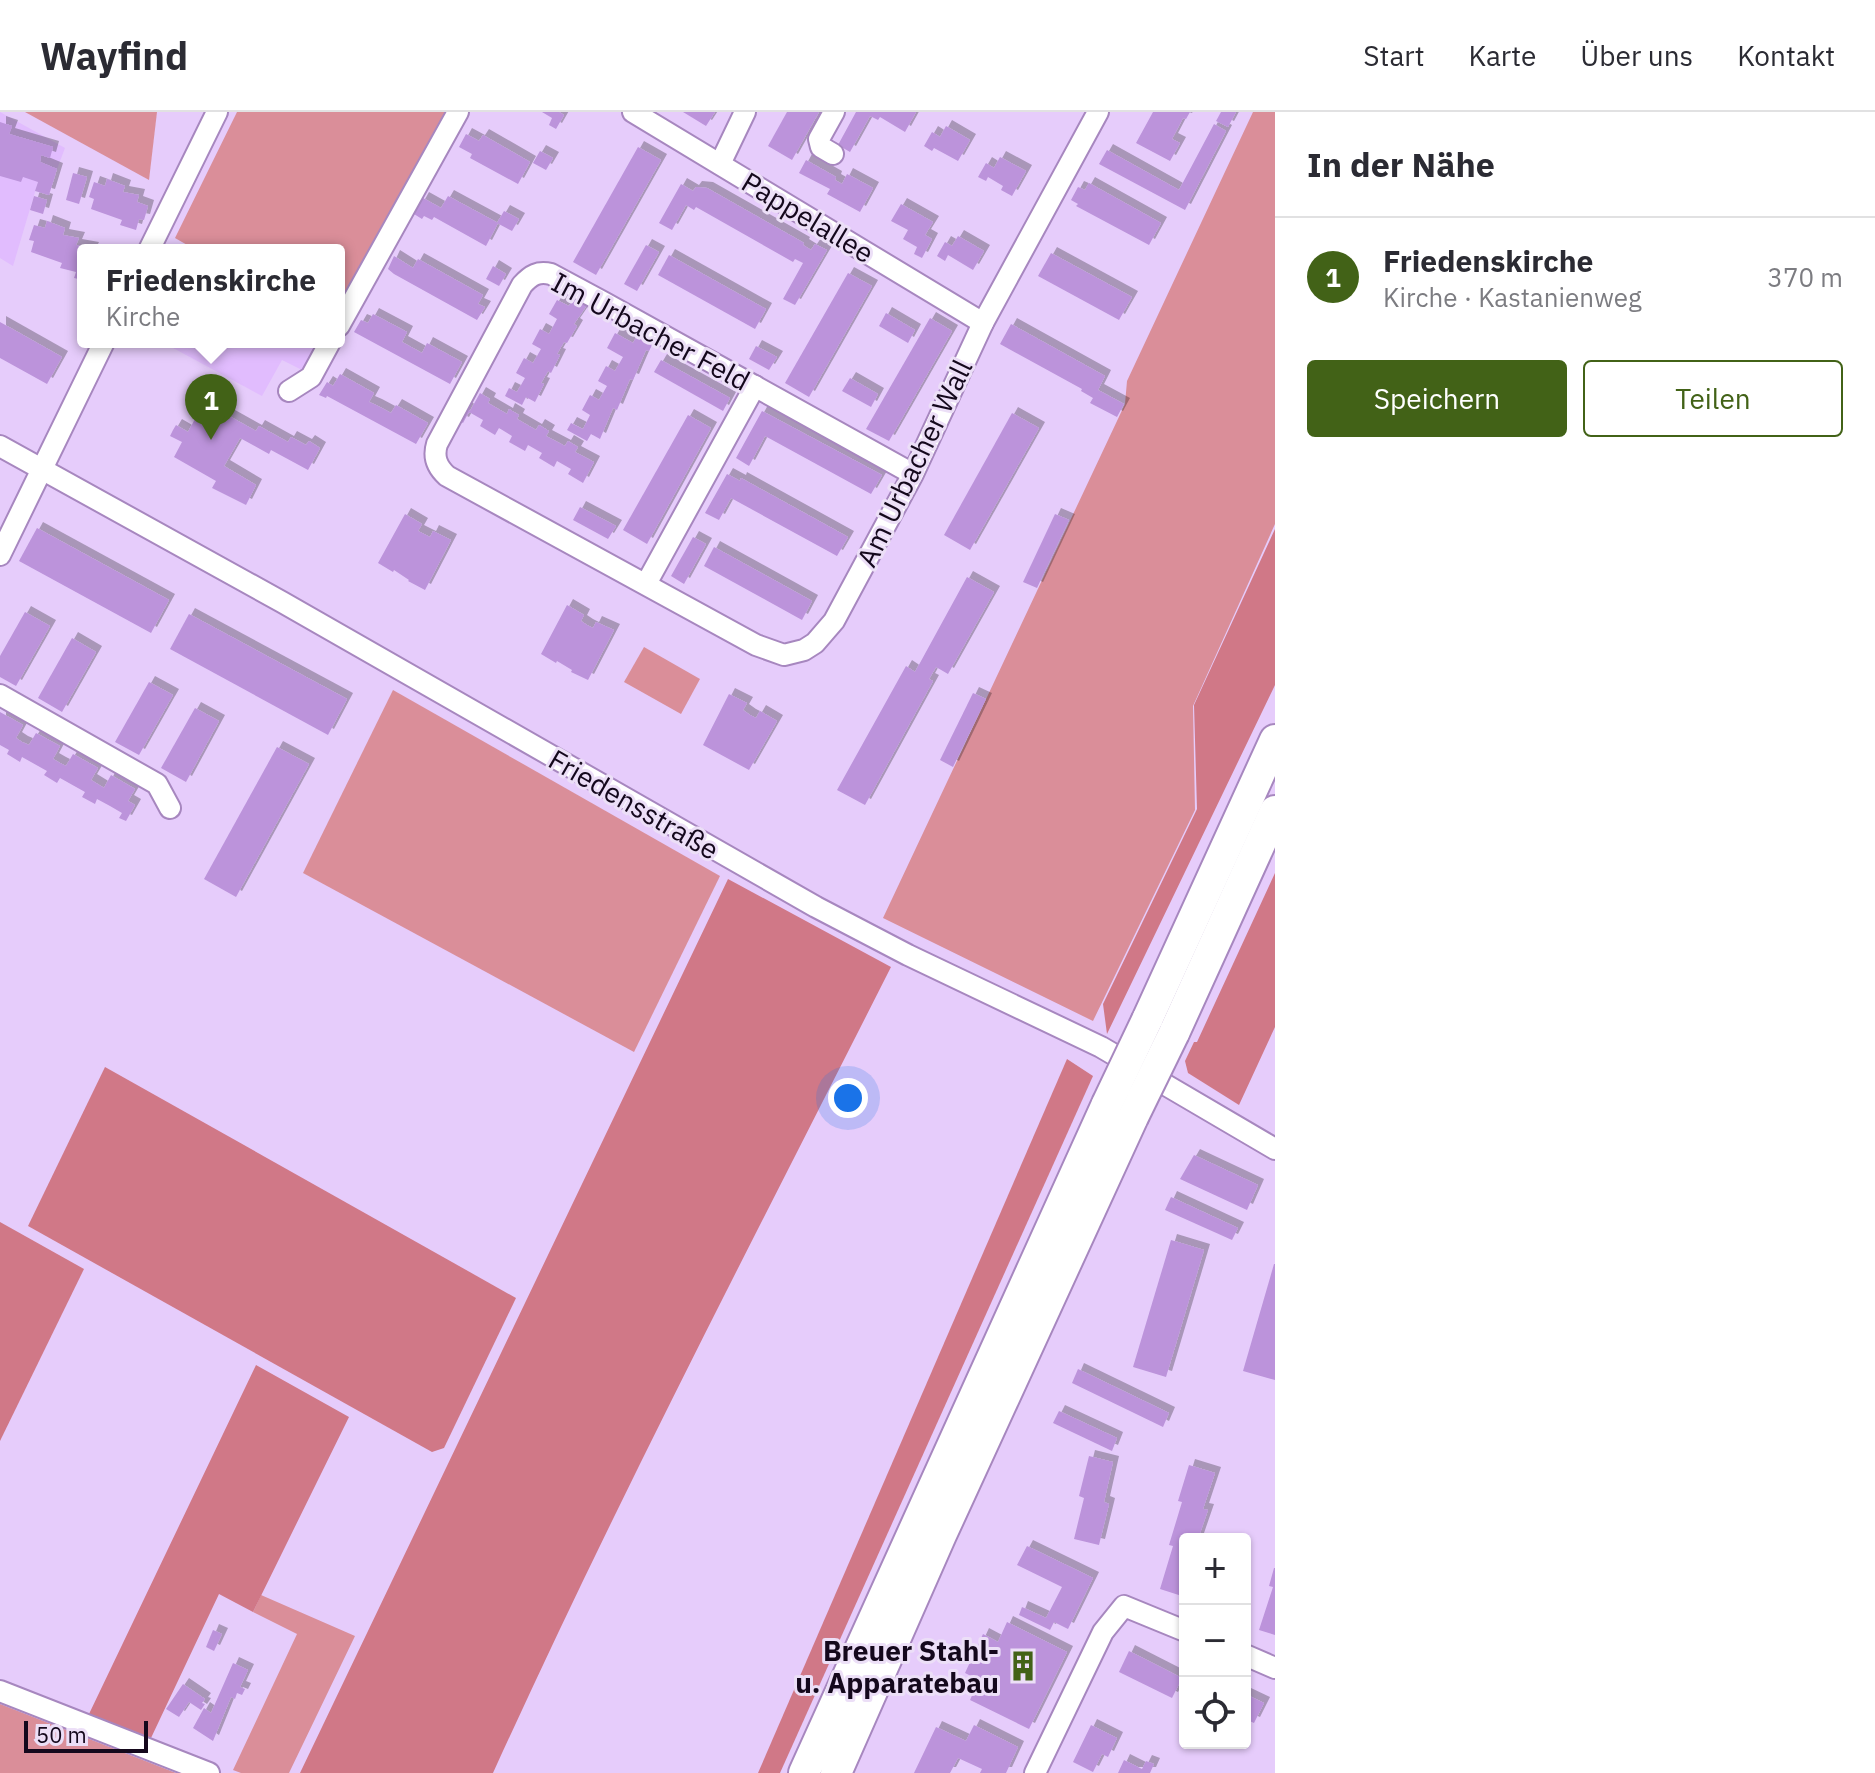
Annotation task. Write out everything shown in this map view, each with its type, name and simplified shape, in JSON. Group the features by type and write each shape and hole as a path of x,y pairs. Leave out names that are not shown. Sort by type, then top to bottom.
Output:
{"highway":[{"path":"1160,1027 1275,740"},
{"path":"804,1773 1160,1027 1275,811"},
{"path":"836,1773 941,1535 1120,1110"}],"street":[{"path":"152,244 217,112"},
{"path":"345,315 458,112"},
{"name":"Pappelallee","path":"633,112 983,323"},
{"path":"720,164 745,112"},
{"path":"833,154 821,147 819,139 834,112"},
{"name":"Am Urbacher Wall","path":"436,461 447,476 764,650 784,655 804,650 815,643 834,621 913,474 983,323 1098,112"},
{"name":"Im Urbacher Feld","path":"436,461 434,453 437,444 522,285 536,274 551,274 913,474"},
{"path":"0,555 101,348"},
{"path":"289,391 311,377 327,348"},
{"path":"646,584 755,386"},
{"name":"Friedensstraße","path":"0,446 282,602 816,907 908,955 1101,1047 1275,1149"},
{"path":"0,695 157,784 170,808"},
{"path":"1039,1772 1103,1632 1124,1606 1179,1629"},
{"path":"1251,1658 1275,1668"},
{"path":"0,1691 209,1773"}],"shaded area":[{"path":"0,112 65,148 57,169 43,165 13,266 0,258"},
{"path":"25,112 157,112 149,180"},
{"path":"237,112 445,112 345,293 345,244 186,244 175,238"},
{"path":"1253,112 1275,112 1275,524 1193,706 1195,810 1093,1021 883,918 1125,404 1127,381"},
{"path":"173,348 315,348 302,370 282,360 262,396"},
{"path":"1275,529 1275,685 1107,1034 1103,1004 1197,809 1194,705"},
{"path":"644,647 700,679 681,714 624,682"},
{"path":"393,690 720,876 634,1052 303,873"},
{"path":"1275,873 1275,1027 1239,1105 1188,1073 1185,1061 1194,1042 1197,1042"},
{"path":"728,879 891,967 638,1468 493,1773 300,1773"},
{"path":"1067,1059 1093,1076 780,1773 758,1773"},
{"path":"105,1067 516,1298 444,1448 432,1452 28,1226"},
{"path":"0,1222 84,1269 0,1441"},
{"path":"256,1365 349,1417 253,1612 219,1594 151,1738 89,1714"},
{"path":"261,1595 355,1636 289,1773 241,1773 233,1770 297,1634 253,1612"},
{"path":"0,1704 176,1773 0,1773"}],"building":[{"path":"542,112 564,115 556,129 549,125 552,118"},
{"path":"683,112 715,112 706,126"},
{"path":"787,112 819,112 792,160 768,146"},
{"path":"856,112 916,112 905,132 880,117 878,120 870,116 850,152 838,145"},
{"path":"1153,112 1190,112 1186,119 1183,118 1172,139 1180,143 1170,161 1136,143"},
{"path":"1221,112 1236,112 1228,127 1216,121"},
{"path":"0,122 12,126 9,134 53,147 50,158 41,155 40,162 57,169 49,195 35,191 38,182 23,177 21,182 0,176"},
{"path":"1214,124 1226,131 1185,210 1099,164 1107,150 1179,190"},
{"path":"946,126 970,140 958,161 924,146 932,132 940,137"},
{"path":"466,134 479,141 483,135 530,162 518,184 470,158 472,154 459,147"},
{"path":"638,147 661,160 596,275 573,262"},
{"path":"540,151 553,158 546,170 533,163"},
{"path":"1000,157 1026,171 1012,196 988,177 986,181 978,177 986,163 994,168"},
{"path":"806,160 836,177 835,180 842,184 847,174 873,188 860,212 827,194 830,189 799,173"},
{"path":"73,173 87,177 79,204 66,200"},
{"path":"107,179 125,186 123,192 139,195 137,202 148,206 144,220 139,219 136,230 120,225 122,220 91,209 94,199 89,197 94,182 105,186"},
{"path":"1089,183 1161,223 1149,245 1076,206 1078,204 1071,200 1078,187 1085,190"},
{"path":"681,184 693,191 696,187 707,188 804,243 811,250 815,244 827,250 795,305 783,299 803,263 795,259 793,262 696,207 694,210 686,205 672,230 659,223"},
{"path":"34,196 47,200 43,214 30,210"},
{"path":"448,196 498,223 486,246 434,217 432,220 424,216 422,219 414,214 423,198 441,208"},
{"path":"901,204 933,222 925,235 932,239 922,258 914,254 917,247 903,239 908,230 891,221"},
{"path":"504,211 519,219 512,231 497,223"},
{"path":"47,221 65,228 63,235 79,238 76,245 77,279 74,278 76,272 60,268 62,263 31,252 34,241 29,240 34,225 45,228"},
{"path":"958,236 984,251 973,270 948,255 945,261 937,256 945,242 952,246"},
{"path":"646,245 659,252 637,291 624,284"},
{"path":"1051,253 1132,297 1119,320 1038,276"},
{"path":"669,255 766,309 755,329 658,275"},
{"path":"394,256 413,268 418,259 483,295 478,304 485,307 477,320 394,274 388,269"},
{"path":"493,266 506,274 499,286 486,279"},
{"path":"848,273 872,286 809,397 785,383"},
{"path":"573,298 587,305 574,324 577,326 567,343 564,342 557,354 560,355 551,373 548,371 541,383 544,384 535,402 526,397 522,405 505,396 509,388 517,392 525,378 516,373 524,358 533,363 541,349 532,344 540,329 549,334 557,319 549,314 557,300 569,306"},
{"path":"886,313 915,330 908,343 879,326"},
{"path":"373,314 407,332 402,342 422,353 427,343 462,362 450,384 354,332 361,320 368,323"},
{"path":"930,318 952,331 889,441 866,429"},
{"path":"0,322 62,357 47,384 0,358"},
{"path":"1011,324 1105,376 1098,390 1124,404 1117,417 1090,403 1093,398 1082,389 1000,344"},
{"path":"615,333 633,343 639,333 654,341 649,351 646,350 633,380 630,379 617,410 613,408 600,439 591,434 587,441 567,430 571,423 583,429 590,415 582,410 590,395 599,400 607,386 598,381 606,366 615,371 623,357 607,348"},
{"path":"756,346 777,357 769,370 749,359"},
{"path":"661,360 730,398 723,411 654,372"},
{"path":"340,374 374,393 369,402 391,413 396,405 428,423 416,444 327,396 319,395 327,382 333,386"},
{"path":"850,378 878,394 871,407 842,391"},
{"path":"480,393 490,399 488,403 507,414 509,409 519,415 517,419 536,430 539,425 549,431 546,436 565,446 568,441 578,447 575,452 594,462 583,483 568,474 571,469 557,461 554,467 539,458 542,453 528,445 525,451 509,442 512,436 499,428 495,435 480,426 483,420 469,412 463,423 457,420 464,407 470,411"},
{"path":"204,402 256,431 259,426 288,442 291,437 306,445 309,441 320,448 308,470 240,438 224,466 256,485 246,505 212,488 216,481 174,457 182,442 170,436 173,430 176,425 188,432"},
{"path":"762,411 882,475 871,494 765,436 749,466 736,458"},
{"path":"1012,413 1039,428 970,550 944,535"},
{"path":"688,415 711,428 647,544 623,530"},
{"path":"727,474 740,481 741,478 848,537 837,556 731,498 719,520 705,513"},
{"path":"580,507 616,526 608,539 573,520"},
{"path":"405,514 422,524 418,531 430,537 433,531 451,540 425,590 378,563"},
{"path":"1055,514 1069,520 1037,588 1023,582"},
{"path":"37,528 169,600 151,633 19,561"},
{"path":"693,537 706,544 684,584 671,576"},
{"path":"714,547 812,601 802,620 704,566"},
{"path":"967,577 994,592 948,674 936,667 929,679 933,681 865,805 837,790 906,666 915,672"},
{"path":"567,605 584,615 581,621 587,625 593,628 596,622 614,630 588,680 541,654"},
{"path":"25,612 50,626 16,686 0,677 0,656"},
{"path":"189,614 347,699 328,735 170,649"},
{"path":"72,638 96,652 62,712 38,698"},
{"path":"149,682 173,695 139,755 115,742"},
{"path":"973,693 986,699 953,767 940,760"},
{"path":"729,694 747,703 743,710 750,715 756,718 760,711 777,721 749,770 703,745"},
{"path":"195,708 219,721 186,782 161,768"},
{"path":"0,712 23,725 16,738 22,742 29,745 36,733 60,746 53,759 60,763 66,766 73,754 98,768 91,780 104,788 111,775 135,789 128,801 135,805 126,821 119,818 122,813 110,806 97,799 95,804 82,797 85,792 60,778 57,783 44,775 47,771 22,757 20,762 7,754 9,750 0,745"},
{"path":"277,747 309,764 236,897 204,879"},
{"path":"1194,1155 1258,1185 1247,1210 1180,1179"},
{"path":"1171,1197 1238,1228 1232,1240 1165,1210"},
{"path":"1171,1240 1204,1250 1166,1377 1133,1367"},
{"path":"1275,1264 1275,1380 1243,1371"},
{"path":"1078,1369 1169,1413 1163,1427 1072,1383"},
{"path":"1059,1411 1117,1438 1112,1451 1053,1423"},
{"path":"1089,1456 1113,1462 1104,1502 1109,1504 1099,1545 1074,1539 1084,1498 1079,1496"},
{"path":"1189,1465 1215,1473 1203,1509 1208,1510 1200,1533 1179,1533 1179,1595 1160,1589 1182,1502 1178,1501"},
{"path":"1027,1546 1093,1578 1068,1629 1054,1622 1050,1630 1019,1615 1022,1607 1046,1618 1062,1587 1017,1565"},
{"path":"1274,1568 1275,1635 1259,1630 1273,1587 1269,1586"},
{"name":"Breuer Stahl- u. Apparatebau","path":"1007,1622 1067,1652 1029,1729 970,1700 979,1680 965,1673 983,1634 998,1642"},
{"path":"213,1630 222,1634 214,1651 206,1647"},
{"path":"1129,1651 1179,1676 1179,1684 1172,1698 1119,1672"},
{"path":"233,1663 248,1670 240,1687 245,1689 242,1695 237,1693 235,1699 231,1697 213,1741 193,1728 204,1708 211,1713"},
{"path":"183,1684 205,1699 202,1703 205,1704 201,1710 189,1702 179,1717 166,1709"},
{"path":"1251,1697 1264,1703 1254,1723 1251,1722"},
{"path":"974,1725 1018,1747 1006,1773 980,1773 982,1769 958,1758 950,1773 914,1773 936,1727 966,1741"},
{"path":"1091,1725 1117,1738 1108,1757 1102,1754 1093,1772 1073,1762"},
{"path":"1124,1760 1142,1769 1146,1761 1154,1764 1150,1773 1118,1773"}],"place":[{"name":"Friedenskirche","path":"211,440"},
{"name":"Breuer Stahl- u. Apparatebau","path":"1023,1666"}]}
